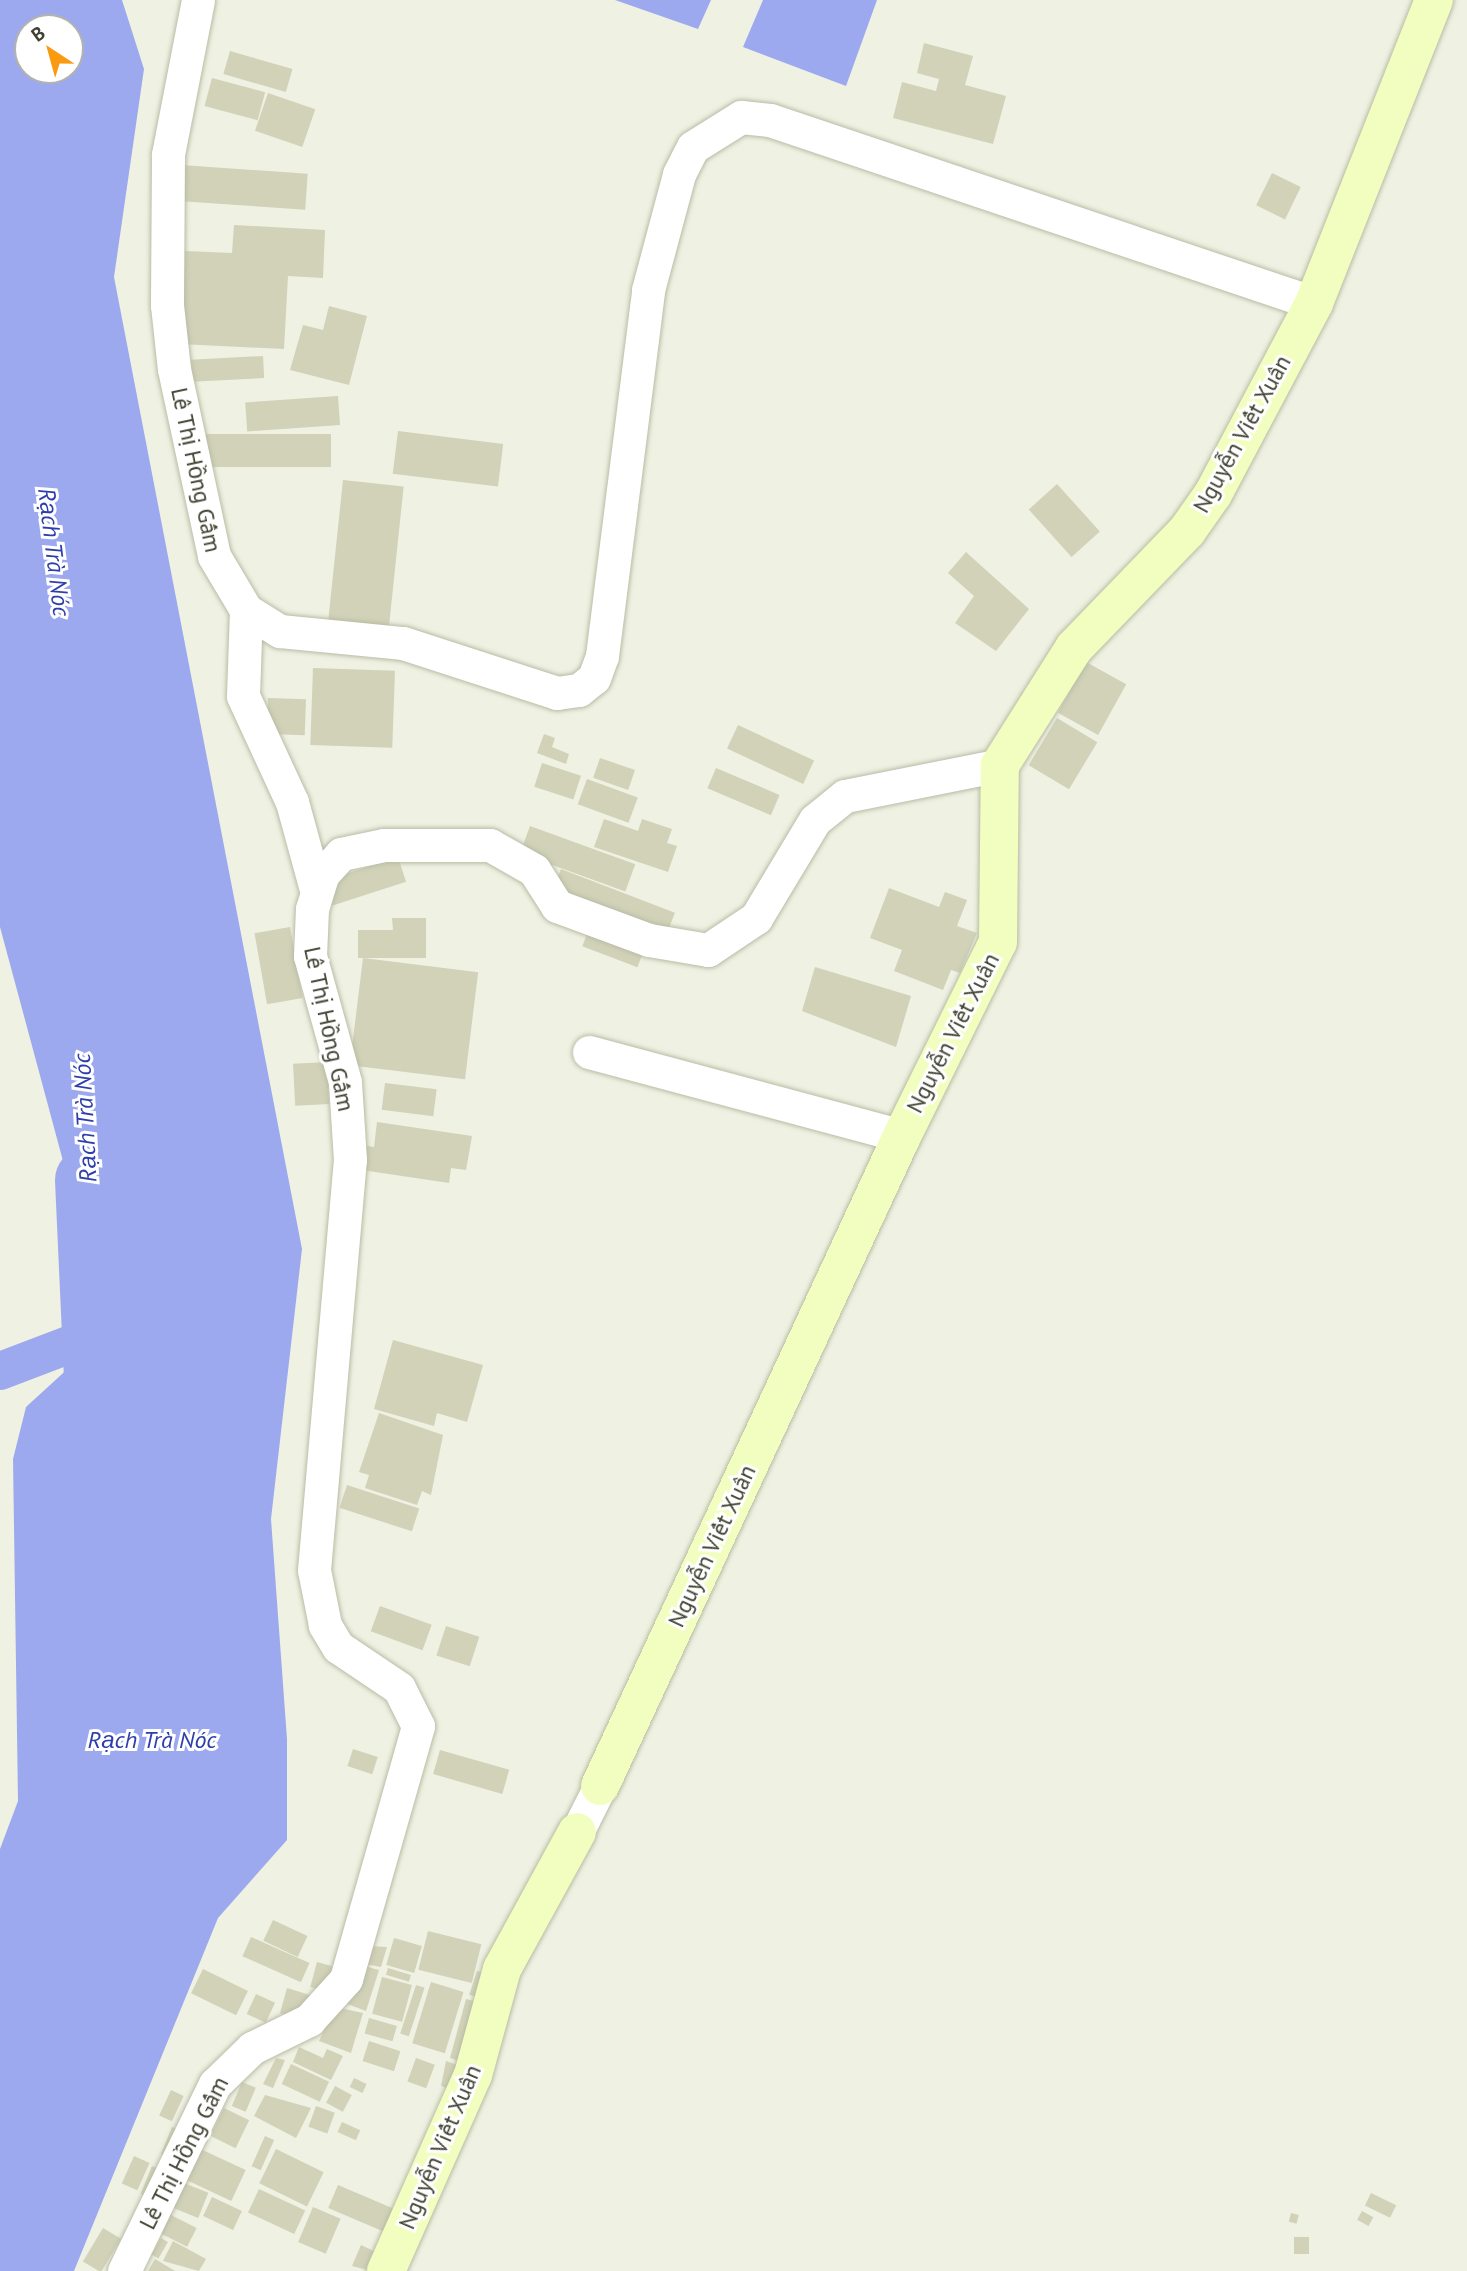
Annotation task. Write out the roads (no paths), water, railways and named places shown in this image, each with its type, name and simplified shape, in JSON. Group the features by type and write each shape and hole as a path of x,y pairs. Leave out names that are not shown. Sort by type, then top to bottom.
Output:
{"street":[{"name":"Lê Thị Hồng Gấm","path":"124,2271 223,2074 252,2048 309,2021 337,1995 361,1935 370,1886 418,1726 412,1703 389,1679 338,1647 325,1625 314,1570 349,1160 345,1082 310,956 316,890 292,802 243,696 246,610 223,579 197,492 167,305 168,156 198,0"},
{"name":"Nguyễn Viết Xuân","path":"600,1786 902,1136 998,942 1000,765 1074,648 1187,531 1213,494 1314,303 1434,0"},
{"path":"246,610 280,631 403,643 557,692 579,690 594,678 602,656 648,290 684,165 718,125 741,117 770,120 1314,303"},
{"path":"316,890 341,853 384,845 490,845 534,870 557,906 649,940 708,950 757,918 815,820 845,796 1000,765"},
{"path":"589,1052 902,1136"},
{"path":"577,1832 600,1786"},
{"name":"Nguyễn Viết Xuân","path":"386,2271 473,2075 513,1945 577,1832"}],"water":[{"name":"Rạch Trà Nóc","path":"0,0 122,0 144,69 114,277 302,1249 271,1519 287,1739 287,1840 218,1918 74,2271 0,2271 0,1849 18,1801 13,1459 26,1407 73,1364 112,1343 0,927"},
{"path":"615,0 711,0 698,29"},
{"path":"763,0 877,0 846,86 743,47"}],"waterway":[{"name":"Rạch Trà Nóc","path":"88,1180 100,1443"},
{"path":"0,1371 95,1335"}]}
